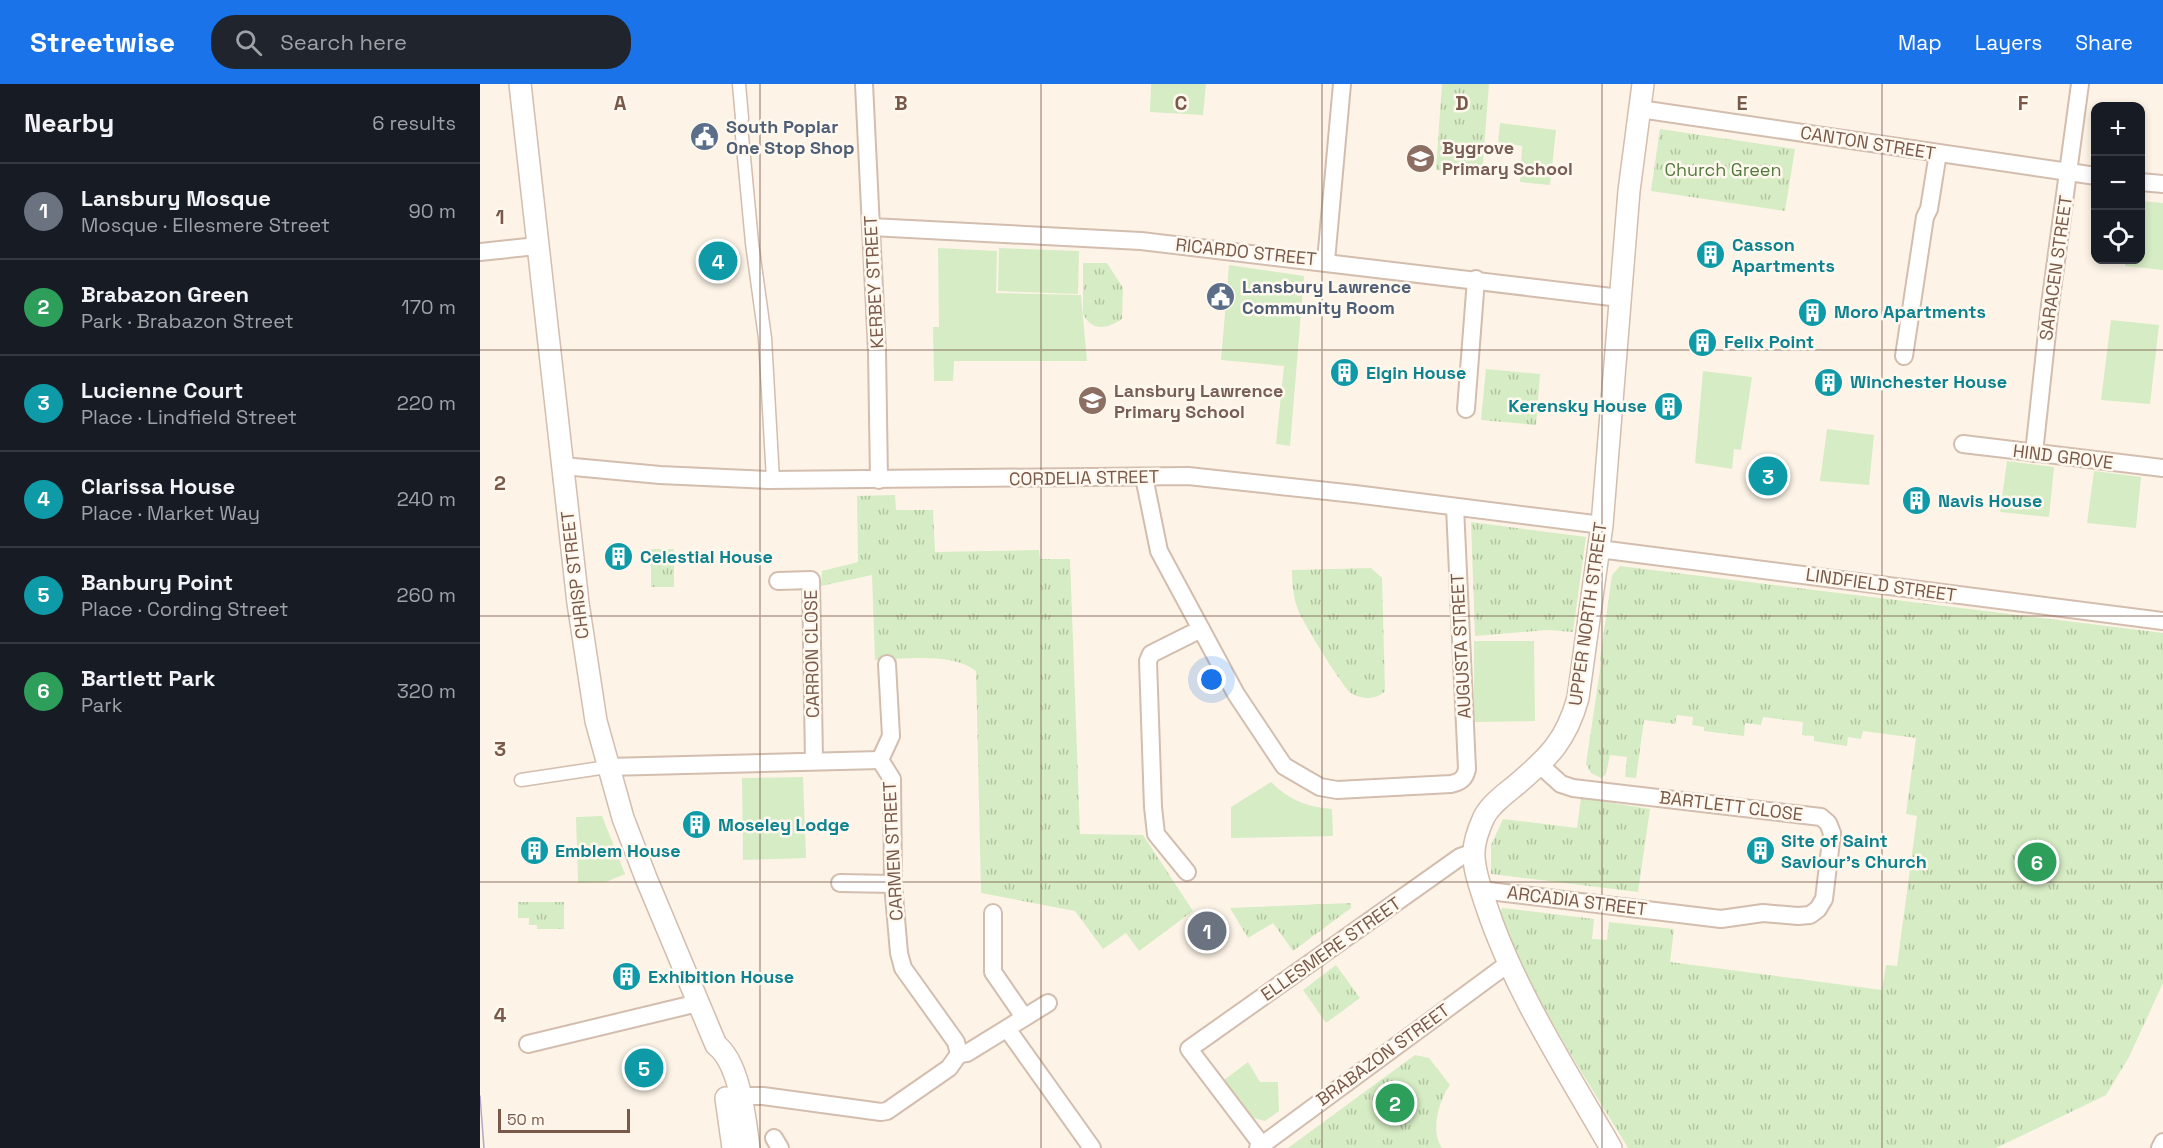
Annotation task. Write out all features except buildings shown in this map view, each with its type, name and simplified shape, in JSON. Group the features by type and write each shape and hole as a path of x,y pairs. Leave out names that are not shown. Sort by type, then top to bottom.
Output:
{"street":[{"name":"CHRISP STREET","path":"520,84 583,644 596,720 623,818 646,878 716,1045 725,1052 740,1138"},
{"path":"739,84 752,243 765,338 773,480"},
{"name":"KERBEY STREET","path":"864,84 877,351 879,480"},
{"path":"1326,261 1342,84"},
{"name":"UPPER NORTH STREET","path":"1611,1148 1509,963 1492,924 1481,890 1474,852 1478,829 1493,804 1539,765 1564,736 1573,718 1578,698 1602,525 1629,191 1643,84"},
{"name":"SARACEN STREET","path":"2034,453 2050,305 2080,84"},
{"name":"CANTON STREET","path":"1640,109 2091,175"},
{"path":"1904,356 1925,217 1929,209 1938,153"},
{"path":"2145,182 2163,184"},
{"name":"RICARDO STREET","path":"871,227 1141,241 1326,261 1620,298"},
{"path":"480,252 537,246"},
{"path":"1466,409 1476,279"},
{"name":"HIND GROVE","path":"1963,444 2163,468"},
{"name":"CORDELIA STREET","path":"563,466 668,476 773,480 1188,476 1602,525"},
{"path":"1144,477 1159,551 1201,629 1151,654 1148,661 1156,834 1187,873"},
{"name":"AUGUSTA STREET","path":"1201,629 1236,694 1284,766 1301,777 1320,787 1337,790 1460,782 1467,769 1455,507"},
{"name":"LINDFIELD STREET","path":"1599,549 2163,621"},
{"name":"CARRON CLOSE","path":"778,581 811,580 814,761"},
{"path":"880,760 891,736 887,664"},
{"name":"CARMEN STREET","path":"608,767 880,760 892,778 894,884 899,953 903,968 956,1042 955,1060"},
{"name":"BARTLETT CLOSE","path":"1539,765 1561,784 1573,788 1810,815 1821,817 1828,823 1832,833 1824,899 1818,909 1810,915 1763,913 1720,919 1673,913"},
{"path":"521,780 608,767"},
{"name":"ELLESMERE STREET","path":"1260,1146 1189,1049 1460,857 1474,852"},
{"path":"840,883 894,884"},
{"name":"ARCADIA STREET","path":"1481,890 1673,913"},
{"path":"993,913 993,972 1024,1017"},
{"name":"BRABAZON STREET","path":"1260,1146 1509,963"},
{"path":"528,1044 698,1003"},
{"path":"733,1096 763,1096 880,1112 887,1111 955,1060 1008,1030 1024,1017 1048,1003"},
{"path":"1008,1030 1092,1148"},
{"path":"2160,1148 2163,1143"}],"green space":[{"path":"1151,84 1206,84 1203,115 1150,112"},
{"path":"1442,84 1489,84 1482,174 1436,170"},
{"path":"1500,123 1556,130 1550,185 1520,182 1522,146 1498,142"},
{"name":"Church Green","path":"1660,129 1795,149 1785,211 1651,191"},
{"path":"2145,201 2163,203 2163,270 2125,266 2125,264 2145,264"},
{"path":"938,248 997,251 996,293 1081,295 1087,361 954,361 953,381 934,381 933,327 939,327"},
{"path":"999,248 1079,251 1078,294 998,291"},
{"path":"1083,263 1107,263 1123,288 1122,319 1101,327 1087,320 1083,314"},
{"path":"1229,265 1304,276 1290,446 1276,444 1284,366 1221,360"},
{"path":"2111,320 2159,325 2150,404 2101,400"},
{"path":"1486,369 1540,374 1536,425 1481,420"},
{"path":"1703,371 1752,377 1741,450 1734,449 1732,469 1695,463"},
{"path":"1827,429 1874,435 1869,485 1820,481"},
{"path":"2007,461 2054,467 2049,517 2000,512"},
{"path":"2094,471 2141,477 2136,528 2087,523"},
{"path":"895,495 896,510 933,510 935,552 1039,550 1040,559 1070,559 1080,834 1143,835 1193,911 1139,951 1126,933 1103,949 1075,911 981,893 976,671 966,665 941,659 875,660 872,575 821,586 822,571 858,562 857,496"},
{"path":"1471,522 1586,537 1573,632 1547,630 1475,636"},
{"path":"651,549 674,549 674,587 651,587"},
{"path":"1620,566 2163,633 2163,983 2129,1057 2106,1095 1996,1148 1628,1148 1542,1003 1526,973 1500,911 1503,908 1594,919 1592,939 1607,940 1609,922 1674,929 1670,962 1882,990 1886,965 1897,966 1917,816 1906,814 1916,738 1863,731 1861,739 1848,737 1847,746 1814,741 1814,736 1802,735 1803,722 1763,717 1761,725 1745,723 1744,736 1704,731 1704,727 1692,725 1693,717 1677,715 1675,724 1644,720 1636,778 1625,777 1627,757 1610,755 1606,774 1601,778 1591,773 1586,764 1600,659 1612,575"},
{"path":"1371,568 1382,578 1385,691 1369,698 1355,695 1347,689 1313,638 1297,607 1292,570"},
{"path":"1474,641 1534,641 1535,721 1474,722"},
{"path":"803,777 806,858 743,860 742,778"},
{"path":"1271,782 1299,802 1332,809 1333,836 1231,838 1231,807"},
{"path":"1581,798 1650,809 1638,892 1491,874 1491,845 1503,819 1577,828"},
{"path":"602,816 625,874 606,882 578,883 576,817"},
{"path":"518,902 564,902 564,929 537,929 537,925 529,925 529,918 518,918"},
{"path":"1351,903 1351,908 1293,951 1273,923 1248,938 1230,908"},
{"path":"1336,965 1360,998 1326,1023 1303,990"},
{"path":"1415,1055 1429,1058 1450,1085 1442,1099 1437,1116 1438,1141 1442,1148 1288,1148"},
{"path":"1248,1062 1260,1082 1278,1082 1279,1111 1265,1121 1254,1118 1224,1080"}],"tram line":[{"path":"480,1096 484,1148"}],"place":[{"name":"South Poplar One Stop Shop","path":"705,137"},
{"name":"Bygrove Primary School","path":"1421,158"},
{"name":"Casson Apartments","path":"1711,255"},
{"name":"Clarissa House","path":"718,261"},
{"name":"Lansbury Lawrence Community Room","path":"1221,297"},
{"name":"Moro Apartments","path":"1813,312"},
{"name":"Felix Point","path":"1703,342"},
{"name":"Elgin House","path":"1345,373"},
{"name":"Winchester House","path":"1829,382"},
{"name":"Lansbury Lawrence Primary School","path":"1093,401"},
{"name":"Kerensky House","path":"1668,406"},
{"name":"Lucienne Court","path":"1768,476"},
{"name":"Navis House","path":"1917,501"},
{"name":"Celestial House","path":"619,557"},
{"name":"Moseley Lodge","path":"697,825"},
{"name":"Emblem House","path":"534,851"},
{"name":"Site of Saint Saviour's Church","path":"1760,851"},
{"name":"Bartlett Park","path":"2037,862"},
{"name":"Lansbury Mosque","path":"1207,931"},
{"name":"Exhibition House","path":"627,977"},
{"name":"Banbury Point","path":"644,1068"},
{"name":"Brabazon Green","path":"1395,1103"}]}
